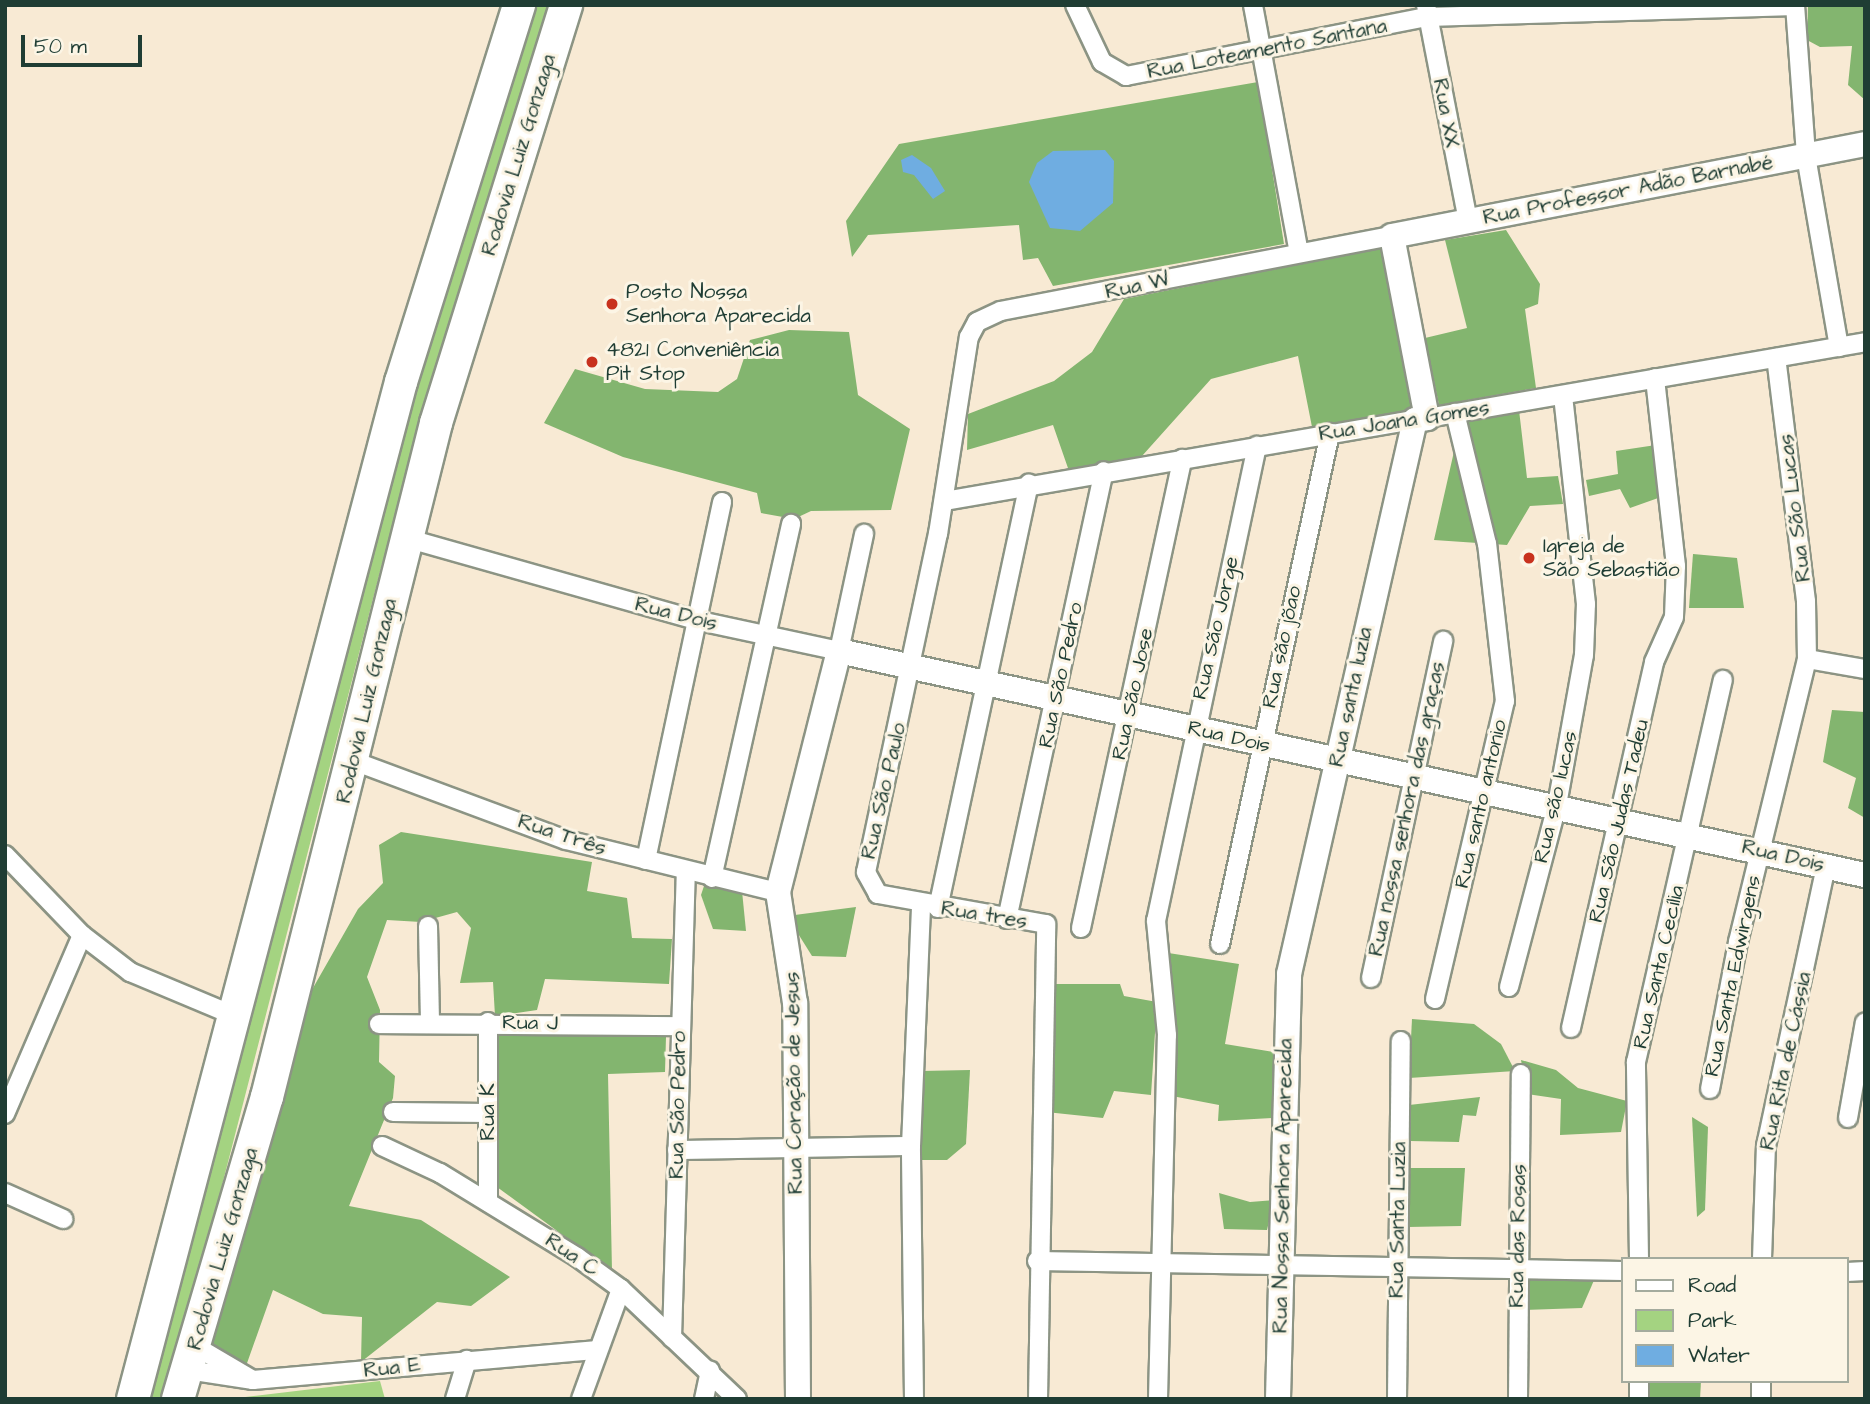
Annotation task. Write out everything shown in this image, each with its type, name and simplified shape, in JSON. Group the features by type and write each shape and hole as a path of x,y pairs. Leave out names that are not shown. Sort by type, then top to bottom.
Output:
{"highway":[{"path":"134,1399 401,383 519,5"},
{"name":"Rodovia Luiz Gonzaga","path":"187,1372 267,1097 406,538 566,5"}],"main road":[{"name":"Rua Professor Adão Barnabé","path":"1392,236 1865,144"},
{"path":"1392,236 1421,419"},
{"name":"Rua santa luzia","path":"1289,974 1421,419"},
{"name":"Rua Dois","path":"839,650 1193,728 1261,746 1416,774 1865,875"},
{"name":"Rua Coração de Jesus","path":"798,1399 795,1003 778,892 839,650"},
{"name":"Rua Nossa Senhora Aparecida","path":"1278,1399 1289,974"}],"street":[{"name":"Rua Loteamento Santana","path":"1075,5 1113,74 1261,52 1427,11 1795,5"},
{"path":"1253,5 1299,252 1392,236"},
{"path":"1795,5 1806,156 1839,346"},
{"name":"Rua XX","path":"1427,11 1468,221"},
{"name":"Rua W","path":"977,322 1001,311 1299,252"},
{"name":"Rua São Paulo","path":"929,906 878,894 866,872 912,666 944,501 969,337 977,322"},
{"name":"Rua Joana Gomes","path":"944,501 1104,471 1865,342"},
{"name":"Rua São Lucas","path":"1776,358 1805,588 1807,659"},
{"name":"Rua São Judas Tadeu","path":"1571,1028 1623,820 1654,662 1674,617 1676,566 1655,378"},
{"name":"Rua são lucas","path":"1509,987 1557,805 1584,655 1586,604 1563,395"},
{"name":"Rua santo antonio","path":"1435,999 1505,701 1496,608 1455,412"},
{"name":"Rua são jõao","path":"1220,944 1330,433"},
{"name":"Rua São Jorge","path":"1158,1399 1158,1261 1167,1035 1156,934 1193,728 1257,446"},
{"name":"Rua São Jose","path":"1081,928 1182,459"},
{"name":"Rua São Pedro","path":"1007,919 1104,471"},
{"path":"914,1399 911,1146 929,906 986,682 1029,484"},
{"path":"646,860 722,502"},
{"path":"712,878 791,524"},
{"path":"839,650 864,534"},
{"name":"Rua Dois","path":"406,538 695,620 839,650"},
{"name":"Rua nossa senhora das graças","path":"1371,978 1443,640"},
{"path":"1807,659 1865,669"},
{"name":"Rua Santa Edwirgens","path":"1710,1089 1759,850 1807,659"},
{"name":"Rua Santa Cecília","path":"1639,1257 1636,1062 1690,836 1723,680"},
{"name":"Rua Três","path":"351,761 566,840 686,872 778,892"},
{"path":"5,855 82,935 130,972 235,1016"},
{"name":"Rua Rita de Cássia","path":"1762,1257 1766,1146 1826,866"},
{"name":"Rua São Pedro","path":"672,1338 686,872"},
{"name":"Rua tres","path":"929,906 1046,924 1037,1261"},
{"path":"428,926 430,1022"},
{"path":"5,1114 82,935"},
{"name":"Rua J","path":"379,1024 488,1022 680,1026"},
{"name":"Rua K","path":"488,1022 488,1202"},
{"path":"1848,1118 1865,1022"},
{"name":"Rua Santa Luzia","path":"1397,1399 1401,1041"},
{"name":"Rua das Rosas","path":"1518,1399 1516,1264 1521,1074"},
{"path":"393,1112 488,1113"},
{"name":"Rua C","path":"383,1146 488,1202 621,1289 737,1399"},
{"path":"677,1150 795,1152 911,1146"},
{"path":"5,1193 63,1219"},
{"path":"1038,1399 1037,1261 1280,1261 1397,1267 1516,1264 1622,1270"},
{"path":"581,1399 621,1289"},
{"name":"Rua E","path":"187,1372 253,1380 598,1350"},
{"path":"455,1399 467,1360"},
{"path":"704,1399 710,1371"},
{"path":"187,1372 253,1380"}],"green space":[{"path":"537,5 554,5 382,564 167,1399 142,1399 449,266"},
{"path":"1808,5 1865,5 1865,100 1848,85 1852,46 1820,47 1807,40"},
{"path":"1258,82 1284,244 1053,286 1038,258 1023,260 1019,225 868,235 852,257 846,221 899,144"},
{"path":"1506,230 1540,284 1538,304 1525,309 1536,388 1439,405 1425,338 1467,328 1445,240"},
{"path":"1388,247 1419,411 1312,427 1298,356 1211,379 1142,456 1069,471 1053,425 967,450 968,414 1054,381 1092,352 1124,299"},
{"path":"789,330 849,332 858,395 910,429 891,510 811,511 794,519 761,513 757,493 623,457 544,423 575,369 645,389 718,392 737,379 750,340"},
{"path":"1519,410 1527,478 1558,476 1563,504 1530,506 1507,545 1434,540 1462,416"},
{"path":"1656,445 1661,497 1630,508 1620,489 1589,496 1586,480 1618,474 1616,451"},
{"path":"1693,554 1737,558 1744,608 1689,608"},
{"path":"1832,710 1865,712 1865,818 1848,808 1856,778 1823,762"},
{"path":"401,832 592,862 587,891 627,898 632,938 672,939 669,984 545,979 537,1010 495,1016 493,982 460,983 471,928 457,912 421,922 387,920 367,977 380,1010 379,1062 395,1076 393,1098 349,1206 421,1220 510,1277 471,1306 437,1302 361,1362 362,1317 323,1314 273,1290 246,1366 208,1343 253,1207 301,1009 358,909 383,883 379,845"},
{"path":"706,880 742,891 746,931 713,929 701,895"},
{"path":"856,907 846,957 812,956 787,916"},
{"path":"1162,952 1239,964 1225,1044 1273,1052 1274,1118 1218,1121 1219,1105 1172,1096"},
{"path":"1054,984 1120,984 1124,996 1157,1002 1151,1095 1114,1091 1103,1118 1046,1112"},
{"path":"1412,1019 1474,1024 1501,1044 1515,1071 1409,1078"},
{"path":"494,1033 666,1037 665,1072 608,1074 612,1271 497,1187"},
{"path":"1521,1060 1556,1070 1578,1088 1627,1101 1621,1132 1560,1135 1561,1099 1527,1094"},
{"path":"970,1070 966,1144 947,1160 915,1160 921,1071"},
{"path":"1480,1097 1476,1116 1463,1115 1459,1142 1410,1141 1409,1105"},
{"path":"1692,1117 1708,1127 1705,1210 1697,1217"},
{"path":"1407,1168 1465,1168 1461,1226 1408,1227"},
{"path":"1219,1193 1250,1202 1274,1200 1267,1230 1224,1229"},
{"path":"1521,1268 1595,1278 1582,1308 1523,1310"},
{"path":"380,1381 385,1399 228,1399"},
{"path":"1649,1383 1701,1383 1700,1399 1649,1399"}],"water":[{"path":"1105,150 1114,161 1113,203 1080,231 1050,228 1029,182 1037,163 1053,151"},
{"path":"912,155 931,168 945,191 933,199 914,175 903,172 901,160"}],"place":[{"name":"Posto Nossa Senhora Aparecida","path":"612,304"},
{"name":"4821 Conveniência Pit Stop","path":"592,362"},
{"name":"Igreja de São Sebastião","path":"1529,558"}]}
